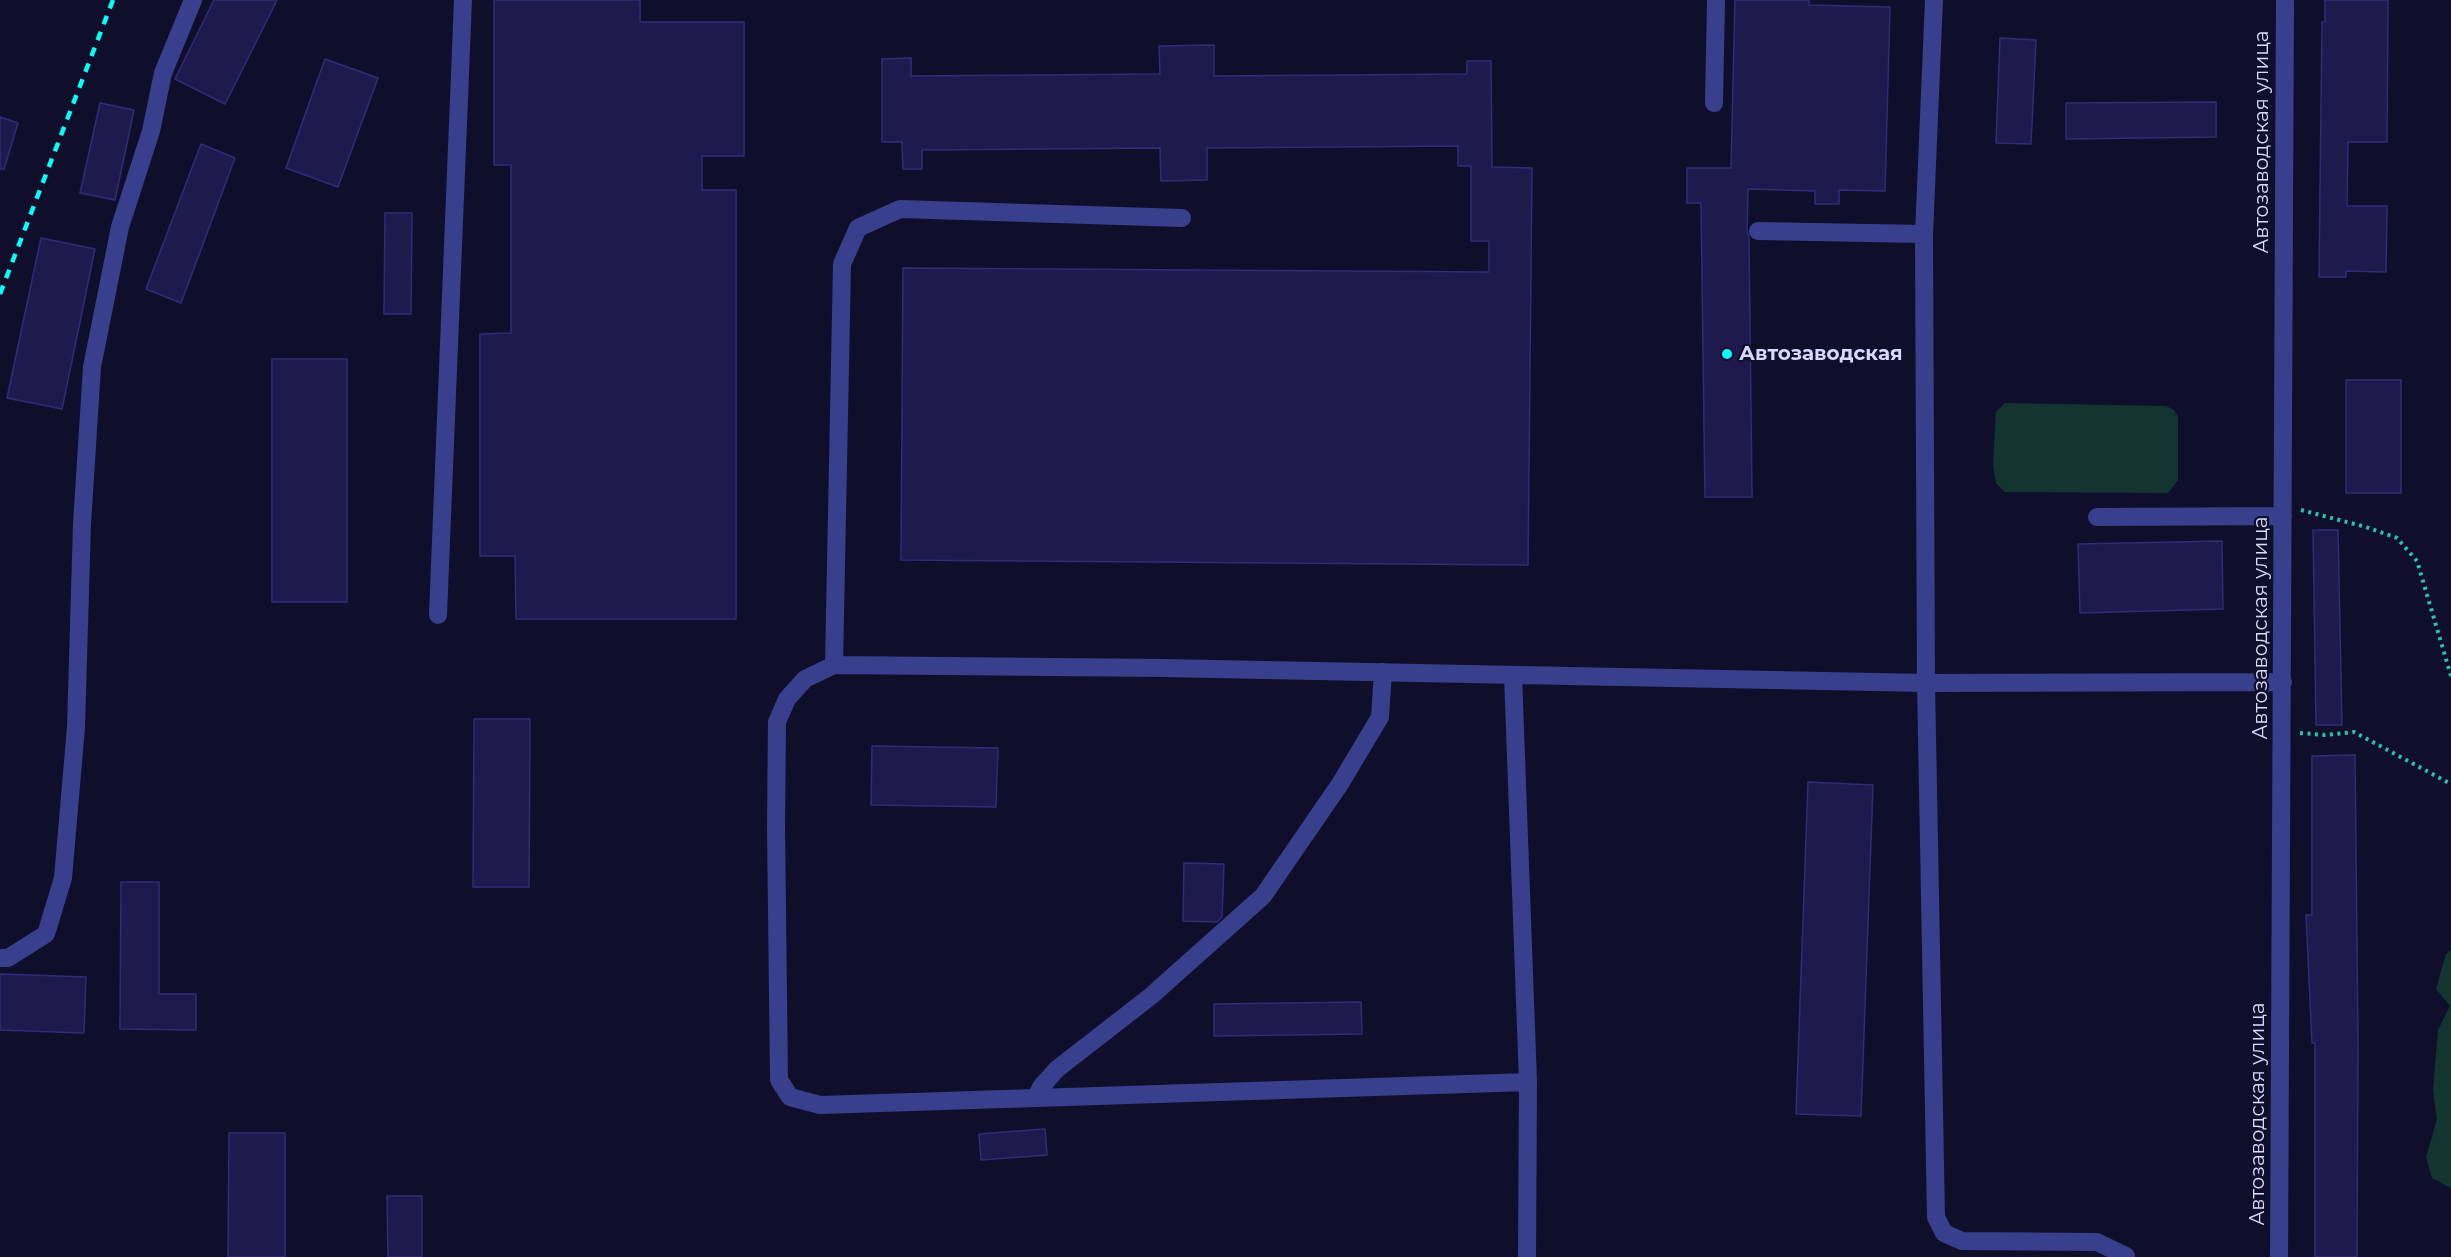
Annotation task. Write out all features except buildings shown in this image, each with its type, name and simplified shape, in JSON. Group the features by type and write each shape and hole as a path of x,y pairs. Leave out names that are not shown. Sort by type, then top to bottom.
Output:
{"street":[{"path":"0,958 8,958 46,934 63,878 76,727 82,524 92,367 120,227 151,131 163,72 193,0"},
{"path":"438,615 463,0"},
{"path":"1714,103 1716,0"},
{"path":"1934,0 1924,234 1926,682 1936,1217 1944,1233 1962,1241 2097,1242 2126,1256"},
{"name":"Автозаводская улица","path":"2279,1257 2285,0"},
{"path":"834,665 842,264 858,228 900,209 1182,218"},
{"path":"1758,231 1924,234"},
{"path":"2097,517 2283,510"},
{"path":"1528,1082 820,1105 790,1097 779,1080 776,827 777,722 787,699 806,679 834,665 1926,682 2283,682"},
{"path":"1035,1098 1041,1087 1057,1069 1150,996 1263,896 1340,784 1380,717 1383,672"},
{"path":"1513,675 1528,1082 1527,1257"}],"path":[{"path":"2283,510 2366,527 2397,538 2417,561 2451,676"},
{"path":"2283,732 2325,735 2354,732 2451,784"}],"green space":[{"path":"2005,403 2166,406 2174,410 2178,417 2178,480 2168,493 2005,492 1996,483 1993,465 1996,412"},
{"path":"2451,950 2451,1188 2432,1178 2426,1157 2437,1119 2433,1091 2438,1030 2450,1006 2436,989 2446,954"}],"railway":[{"path":"0,294 113,0"}],"place":[{"name":"Автозаводская","path":"1727,354"}]}
